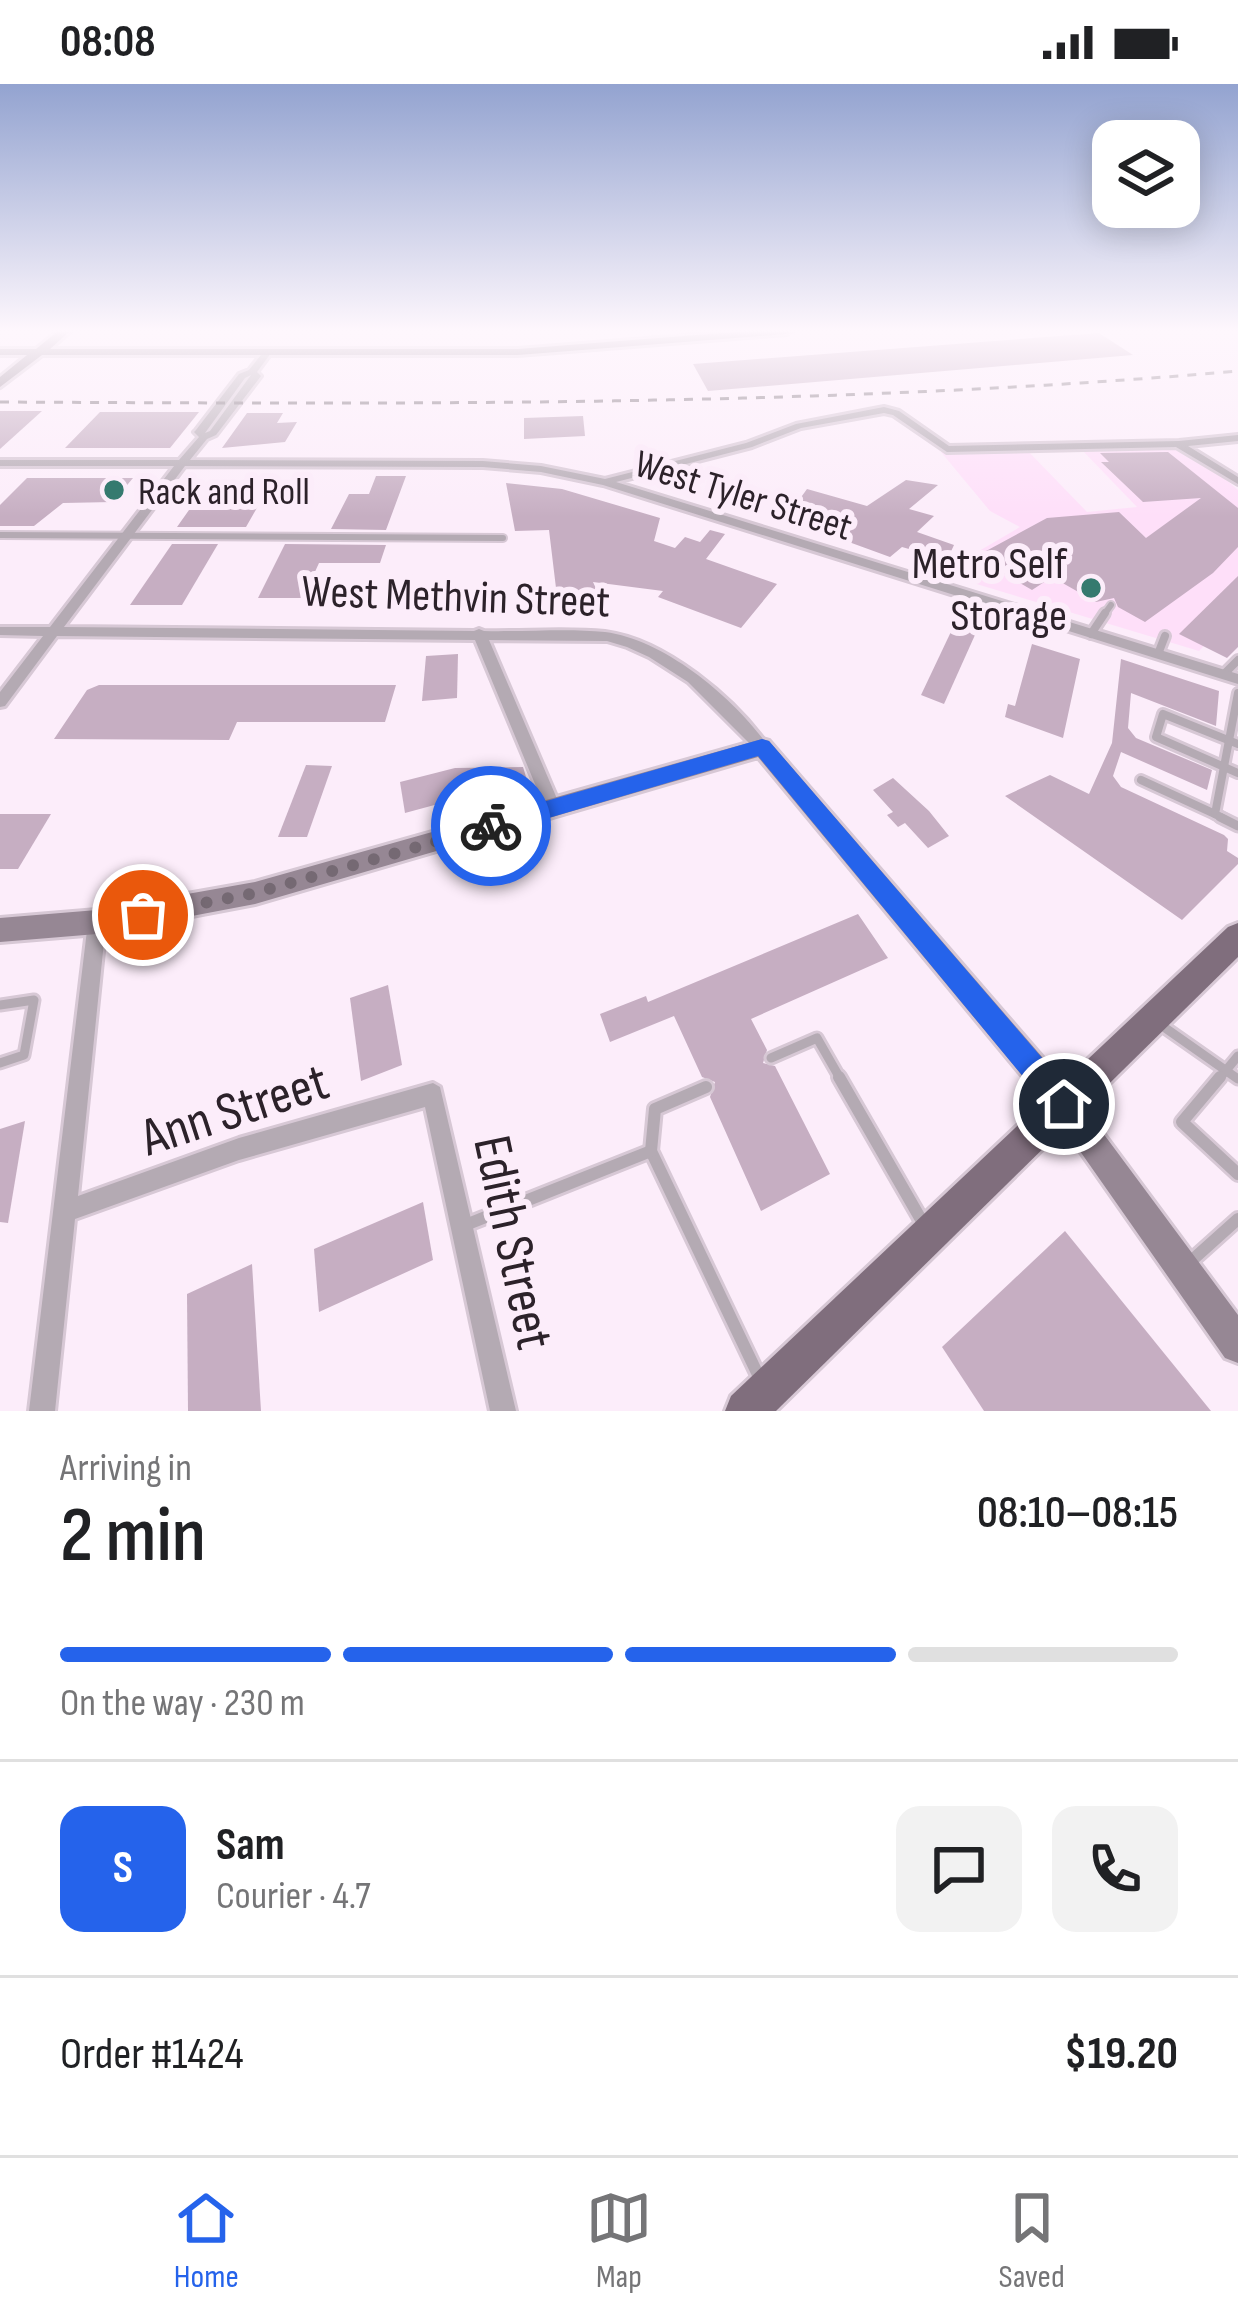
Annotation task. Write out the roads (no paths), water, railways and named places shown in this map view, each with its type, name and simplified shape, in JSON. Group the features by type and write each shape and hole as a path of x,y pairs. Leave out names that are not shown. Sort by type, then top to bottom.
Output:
{"main road":[{"path":"0,930 97,922 255,893 762,747"},
{"name":"West Methvin Street","path":"762,747 1064,1104 1238,1345"},
{"path":"755,1401 1238,937"}],"street":[{"path":"203,437 199,432 228,393"},
{"path":"0,702 182,463 246,393"},
{"path":"605,482 749,446 799,426 884,410 900,415 947,449 1179,444 1238,438"},
{"path":"1179,444 1238,482"},
{"name":"West Tyler Street","path":"0,463 500,464 605,482 1231,676"},
{"name":"West Methvin Street","path":"0,631 589,634 650,650 698,680 762,747"},
{"path":"479,632 553,808"},
{"path":"42,1411 97,922"},
{"name":"Ann Street","path":"64,1212 239,1149 433,1094"},
{"name":"Edith Street","path":"433,1094 503,1411"}],"lane":[{"path":"0,535 503,538"},
{"path":"1091,634 1111,605"},
{"path":"1158,654 1165,636"},
{"path":"1231,676 1238,660"},
{"path":"1215,814 1224,765 1234,742 1238,693"},
{"path":"1234,742 1163,714 1156,736 1238,773"},
{"path":"1141,780 1238,826"},
{"path":"0,1005 34,1000 24,1055 0,1063"},
{"path":"1153,1018 1194,1052 1238,1079"},
{"path":"771,1058 817,1038 930,1235"},
{"path":"1238,1057 1182,1122 1238,1174"},
{"path":"706,1087 655,1108 651,1151 755,1401"},
{"path":"462,1226 651,1151"},
{"path":"1183,1269 1238,1219"}],"railway":[{"path":"0,402 465,403 879,393"}],"place":[{"name":"Rack and Roll","path":"114,490"},
{"name":"Metro Self Storage","path":"1091,588"}]}
